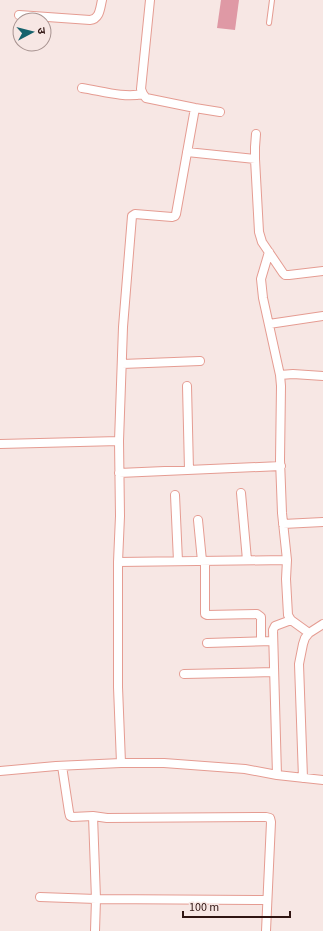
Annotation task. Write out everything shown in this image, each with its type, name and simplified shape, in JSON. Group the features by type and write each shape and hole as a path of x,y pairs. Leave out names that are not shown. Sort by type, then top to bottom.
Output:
{"street":[{"path":"52,17 95,19 102,0"},
{"path":"150,0 141,89 143,94 146,98 220,112"},
{"path":"82,88 135,96 143,94"},
{"path":"122,763 118,687 118,562 120,516 119,441 123,327 132,216 135,214 175,216 195,108"},
{"path":"256,134 254,147 260,237 262,242 285,274 289,275 323,271"},
{"path":"187,152 255,159"},
{"path":"269,252 261,279 263,298 280,375 281,386 282,512 286,560 288,615 290,620 309,633"},
{"path":"269,324 323,316"},
{"path":"122,364 200,361"},
{"path":"280,375 292,374 323,376"},
{"path":"187,386 189,470"},
{"path":"0,444 119,441"},
{"path":"119,473 281,466"},
{"path":"241,493 246,560"},
{"path":"175,494 178,561"},
{"path":"198,520 203,561 205,614 257,614 261,617 261,641"},
{"path":"283,524 323,522"},
{"path":"118,562 286,560"},
{"path":"277,775 273,630 275,626 290,620"},
{"path":"303,778 299,664 303,644 309,633 323,624"},
{"path":"208,643 273,641"},
{"path":"184,674 274,672"},
{"path":"0,771 122,763 164,763 245,769 277,775 323,780"},
{"path":"62,766 70,816 93,816 108,818 270,818 266,931"},
{"path":"93,816 96,899 95,931"},
{"path":"40,897 96,899 267,900"}],"lane":[{"path":"269,22 272,0"}],"building":[{"path":"221,0 239,0 235,30 217,28"}]}
